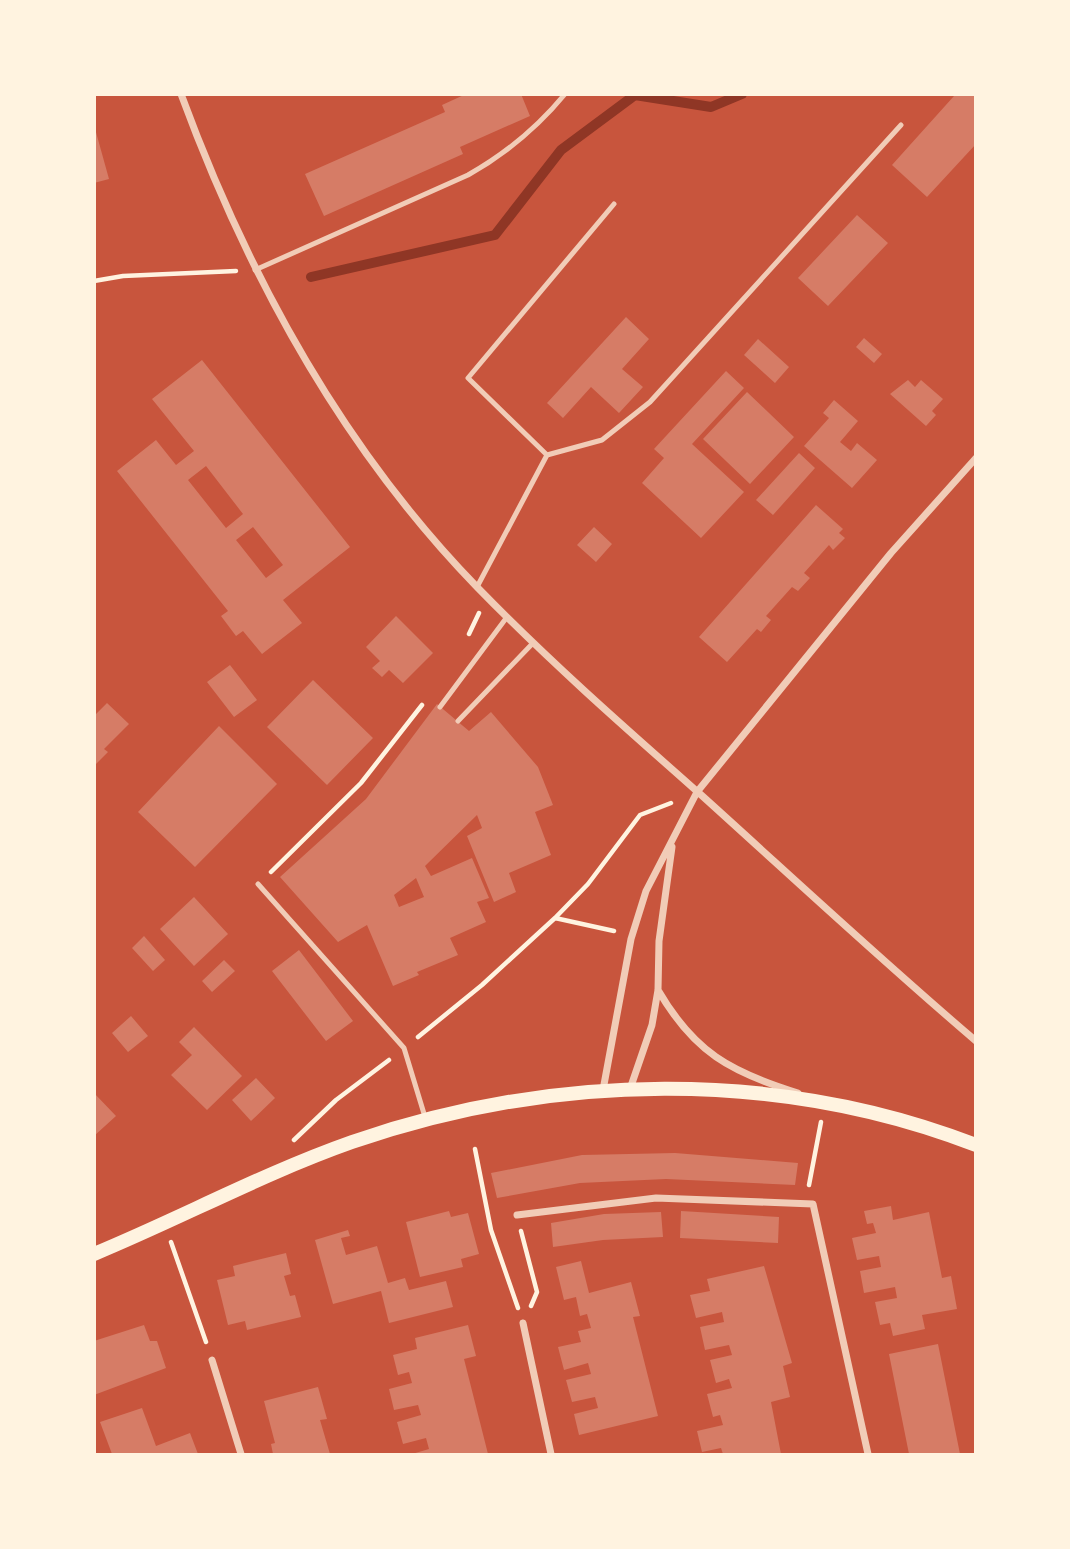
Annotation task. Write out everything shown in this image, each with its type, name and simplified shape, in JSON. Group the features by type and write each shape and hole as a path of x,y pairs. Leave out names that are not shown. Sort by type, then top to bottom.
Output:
{"main road":[{"path":"94,1254 318,1156 426,1120 505,1103 603,1090 681,1089 825,1102 925,1127 975,1145"}],"street":[{"path":"181,94 205,157 255,270 304,360 351,432 421,523 477,587 533,643 659,760 975,1041"},
{"path":"603,1090 632,934 646,891 697,792 891,553 975,458"},
{"path":"630,1089 652,1025 658,990 659,941 673,840"},
{"path":"658,990 677,1022 694,1042 713,1055 780,1087 825,1102"},
{"path":"517,1215 656,1199 813,1204 868,1454"},
{"path":"523,1323 551,1454"},
{"path":"212,1360 242,1454"}],"lane":[{"path":"552,94 559,102"},
{"path":"255,270 468,175 519,142 565,94"},
{"path":"477,587 547,455 602,440 650,401 901,125"},
{"path":"547,455 468,377 614,204"},
{"path":"440,707 506,617"},
{"path":"458,721 533,643"},
{"path":"258,884 404,1048 426,1120"}],"path":[{"path":"94,281 123,276 255,270"},
{"path":"468,636 487,597"},
{"path":"258,884 361,783 430,693"},
{"path":"291,1143 336,1100 482,985 555,918 588,884 640,815 697,792"},
{"path":"555,918 632,934"},
{"path":"805,1203 825,1102"},
{"path":"475,1149 491,1230 523,1323"},
{"path":"517,1215 537,1292 523,1323"},
{"path":"163,1224 212,1360"}],"building":[{"path":"466,94 521,94 530,116 460,147 463,154 324,216 305,174 445,112 442,105"},
{"path":"952,94 976,94 976,144 927,197 892,165 954,96"},
{"path":"94,125 109,179 94,183"},
{"path":"857,215 888,243 828,306 798,278"},
{"path":"626,317 649,339 622,369 643,387 619,413 591,387 563,418 547,403"},
{"path":"864,338 882,354 874,363 856,347"},
{"path":"758,339 789,367 775,383 744,355"},
{"path":"202,360 350,547 283,600 302,623 262,654 243,631 236,636 221,616 228,611 117,471 156,440 176,465 194,451 152,399","holes":["206,466 243,514 226,528 188,480","253,527 283,565 266,578 236,540"]},
{"path":"726,371 744,388 692,444 744,492 701,538 642,483 664,458 654,449"},
{"path":"908,380 915,387 921,380 943,399 932,411 936,415 926,426 890,394"},
{"path":"747,392 794,437 750,484 703,439"},
{"path":"834,400 858,421 840,442 851,451 857,443 877,460 852,488 804,446 829,418 823,413"},
{"path":"799,453 815,468 773,515 756,500"},
{"path":"816,505 843,529 839,533 845,538 833,550 829,545 804,573 810,578 798,591 792,587 766,616 771,620 761,632 757,629 727,662 699,637"},
{"path":"594,527 612,544 596,562 577,545"},
{"path":"396,616 433,653 403,683 389,670 382,677 372,668 380,661 366,647"},
{"path":"230,665 257,700 234,717 207,682"},
{"path":"313,680 373,738 327,785 267,727"},
{"path":"107,703 129,724 104,749 108,752 94,766 94,716"},
{"path":"437,704 469,731 491,712 538,767 553,805 535,812 551,855 509,873 516,892 494,902 467,836 482,828 477,815 425,866 431,876 472,858 489,898 477,902 486,922 450,938 458,955 417,972 419,975 393,986 367,925 338,942 280,877 366,799","holes":["416,878 424,897 399,907 394,895"]},
{"path":"219,726 277,784 195,867 138,812"},
{"path":"194,897 228,934 194,966 160,929"},
{"path":"144,936 165,960 153,971 132,948"},
{"path":"299,950 353,1021 326,1041 272,971"},
{"path":"224,960 235,971 212,992 202,981"},
{"path":"131,1016 148,1036 128,1052 112,1033"},
{"path":"194,1027 242,1076 207,1110 171,1075 192,1055 179,1042"},
{"path":"256,1078 275,1098 251,1121 232,1100"},
{"path":"94,1093 116,1116 94,1136"},
{"path":"675,1153 798,1163 795,1185 666,1179 580,1183 497,1198 491,1173 582,1155"},
{"path":"891,1206 893,1220 929,1212 942,1278 951,1276 957,1309 922,1315 925,1329 893,1336 890,1323 880,1325 875,1302 897,1298 895,1287 864,1293 860,1271 881,1267 879,1256 857,1260 852,1238 876,1233 873,1223 867,1224 864,1211"},
{"path":"449,1211 451,1217 468,1213 479,1254 461,1259 463,1267 420,1277 406,1222"},
{"path":"681,1211 779,1217 778,1243 680,1238"},
{"path":"661,1212 663,1237 603,1240 553,1247 551,1223 604,1214"},
{"path":"348,1230 350,1236 341,1238 346,1255 377,1246 388,1283 405,1278 409,1290 446,1281 453,1307 389,1323 381,1291 333,1304 315,1240"},
{"path":"286,1253 291,1274 284,1276 290,1296 295,1295 301,1317 247,1330 245,1321 228,1325 217,1280 235,1276 233,1266"},
{"path":"581,1261 589,1293 631,1282 640,1316 633,1317 658,1416 579,1435 574,1414 598,1408 595,1397 572,1402 566,1380 591,1374 588,1363 564,1370 558,1347 581,1342 578,1331 591,1328 587,1314 580,1316 576,1297 564,1300 556,1267"},
{"path":"764,1266 792,1363 783,1366 790,1397 771,1402 781,1454 723,1454 721,1448 702,1452 697,1431 723,1425 720,1415 713,1417 707,1394 732,1388 729,1379 716,1383 710,1360 732,1355 729,1345 705,1350 700,1327 724,1322 722,1312 696,1318 690,1295 710,1291 707,1279"},
{"path":"144,1325 150,1341 157,1341 166,1368 94,1395 94,1341"},
{"path":"468,1325 476,1356 464,1359 488,1454 412,1454 429,1449 426,1438 403,1444 397,1422 421,1415 418,1405 394,1410 389,1389 412,1383 409,1372 398,1375 393,1355 417,1349 415,1338"},
{"path":"938,1344 960,1454 909,1454 889,1354"},
{"path":"318,1387 327,1419 320,1420 330,1454 273,1454 271,1444 275,1443 264,1401"},
{"path":"142,1408 156,1446 190,1433 198,1454 112,1454 100,1422"}],"waterway":[{"path":"311,277 495,235 561,150 635,95 711,107 742,94"}]}
